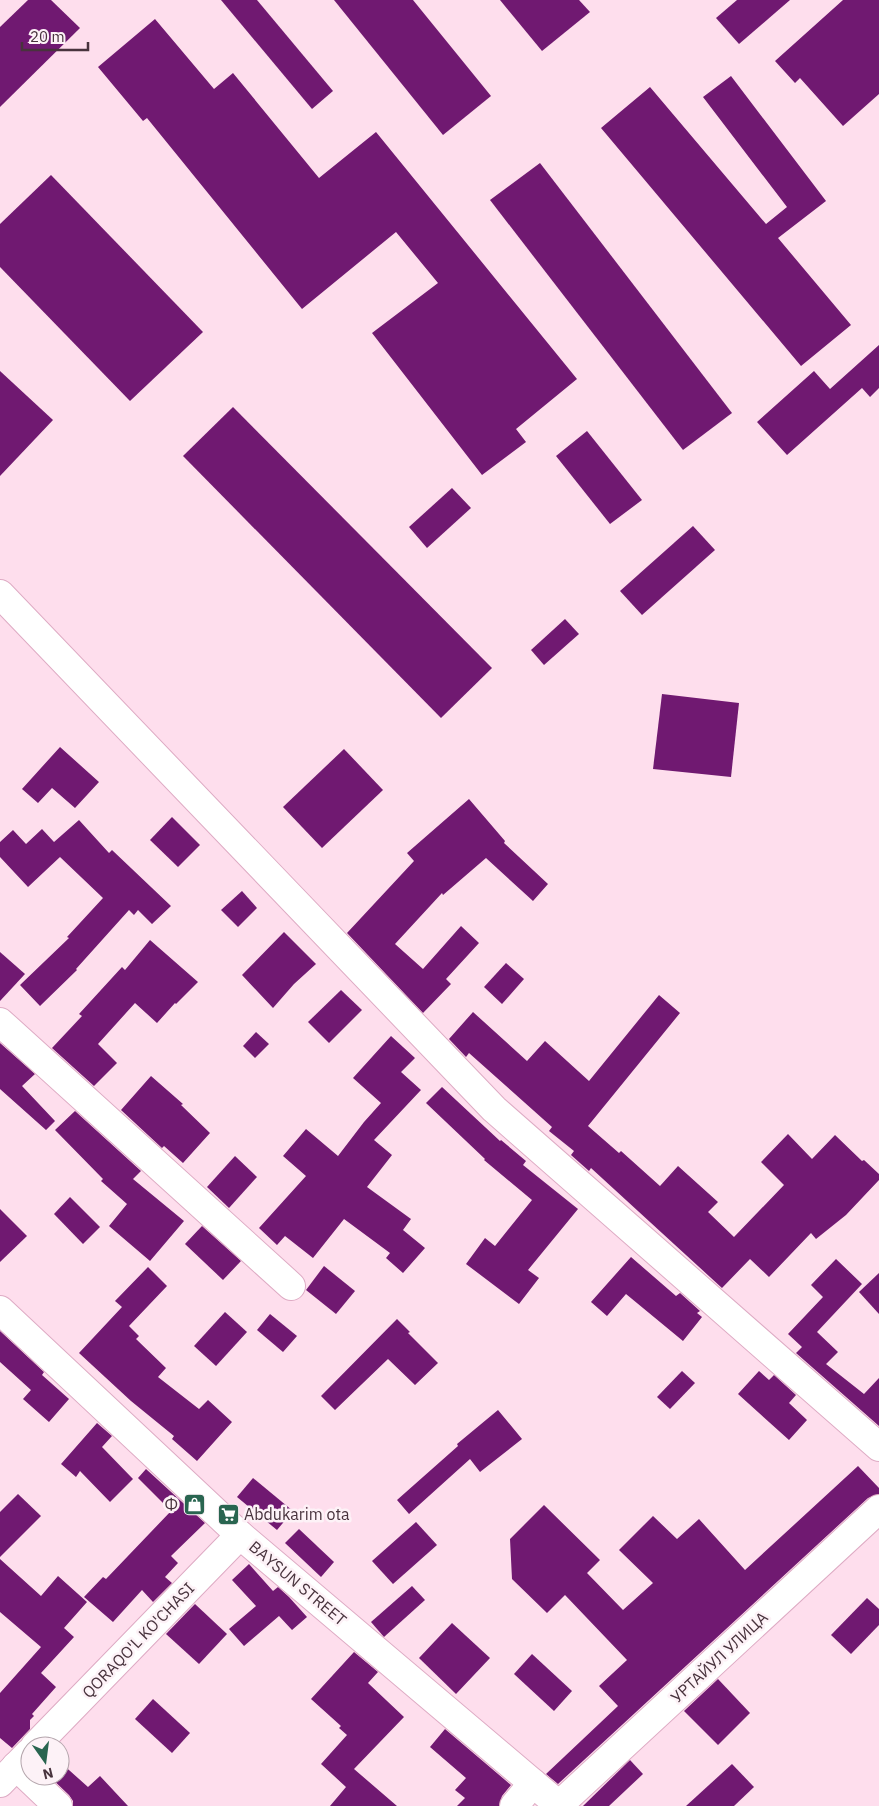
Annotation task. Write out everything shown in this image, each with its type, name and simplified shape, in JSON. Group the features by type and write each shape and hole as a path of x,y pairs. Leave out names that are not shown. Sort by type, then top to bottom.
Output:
{"street":[{"path":"0,594 494,1109 879,1447"},
{"path":"0,1022 291,1286"},
{"name":"BАYSUN STREET","path":"0,1310 240,1534 560,1806"},
{"name":"УРТАЙУЛ УЛИЦА","path":"560,1806 879,1509"},
{"name":"QORAQO'L KO'CHASI","path":"45,1736 240,1534"},
{"path":"15,1767 58,1806"},
{"path":"514,1806 534,1783"}],"building":[{"path":"28,0 51,0 80,28 0,107 0,27"},
{"path":"221,0 257,0 333,91 312,109"},
{"path":"334,0 413,0 491,96 443,135"},
{"path":"500,0 579,0 590,12 542,51"},
{"path":"737,0 790,0 739,44 716,18"},
{"path":"843,0 879,0 879,94 843,126 800,78 795,83 775,61"},
{"path":"155,19 214,89 233,73 319,178 376,132 577,379 516,429 526,442 482,475 372,333 438,283 396,232 302,309 147,118 143,121 98,67"},
{"path":"731,76 826,201 778,238 851,325 801,366 601,128 650,87 766,224 787,207 703,97"},
{"path":"540,163 732,413 683,450 490,200"},
{"path":"51,175 203,332 130,401 0,267 0,224"},
{"path":"879,345 879,388 870,397 862,388 787,455 757,422 814,371 830,389"},
{"path":"0,371 53,420 0,476"},
{"path":"233,407 492,668 441,718 183,456"},
{"path":"587,431 642,500 610,524 556,456"},
{"path":"452,488 471,508 427,548 409,527"},
{"path":"693,526 715,550 642,615 620,591"},
{"path":"565,619 579,634 544,665 531,650"},
{"path":"662,694 739,703 731,777 653,769"},
{"path":"60,747 99,782 75,808 52,788 38,803 22,789"},
{"path":"344,749 383,790 322,848 283,807"},
{"path":"469,799 505,841 504,843 548,884 533,901 486,858 443,895 442,893 395,944 423,969 461,926 479,943 446,979 451,984 423,1013 347,933 414,861 407,853"},
{"path":"172,817 200,845 178,867 150,840"},
{"path":"79,820 109,853 112,850 171,906 152,924 138,910 134,915 129,910 77,970 40,1006 20,985 69,938 67,937 103,898 60,857 28,887 0,857 0,842 13,830 26,844 42,829 54,842"},
{"path":"242,891 257,908 238,927 221,910"},
{"path":"284,932 316,964 294,984 273,1008 242,975"},
{"path":"150,940 198,982 157,1023 135,1003 98,1044 117,1063 94,1086 52,1048 82,1016 79,1014 122,967 125,970"},
{"path":"0,952 25,974 0,1001"},
{"path":"506,963 524,979 502,1004 484,987"},
{"path":"341,990 362,1010 329,1043 308,1022"},
{"path":"659,995 680,1013 588,1126 619,1153 621,1151 660,1186 678,1166 718,1202 708,1212 734,1237 784,1185 761,1162 788,1134 812,1159 835,1135 862,1161 864,1160 879,1174 879,1180 846,1215 816,1239 811,1233 769,1277 750,1259 722,1288 591,1168 589,1171 571,1155 574,1151 549,1131 552,1127 469,1053 466,1057 449,1039 473,1012 527,1061 545,1041 589,1081"},
{"path":"256,1032 269,1044 255,1058 243,1046"},
{"path":"391,1036 415,1058 401,1072 421,1090 374,1140 392,1155 367,1187 411,1219 403,1230 425,1248 403,1273 386,1258 390,1253 344,1219 313,1258 285,1236 277,1245 259,1228 306,1176 283,1156 306,1129 338,1156 381,1103 353,1078"},
{"path":"0,1043 35,1074 22,1086 55,1121 46,1130 0,1089"},
{"path":"151,1076 183,1104 181,1105 210,1133 183,1163 164,1146 162,1148 121,1110"},
{"path":"442,1087 500,1141 526,1161 523,1165 578,1209 528,1270 539,1278 519,1304 466,1264 485,1238 495,1246 532,1200 484,1160 426,1103"},
{"path":"75,1111 141,1171 133,1179 184,1221 150,1261 109,1226 127,1204 101,1181 103,1179 55,1130"},
{"path":"235,1156 257,1177 229,1208 207,1187"},
{"path":"70,1197 100,1227 83,1244 54,1214"},
{"path":"0,1209 27,1236 0,1262"},
{"path":"202,1226 241,1261 223,1280 185,1244"},
{"path":"631,1257 676,1296 680,1293 700,1311 697,1313 702,1317 683,1341 626,1294 607,1316 591,1302"},
{"path":"836,1259 862,1284 817,1332 838,1352 826,1364 864,1394 879,1378 879,1426 796,1353 802,1347 788,1334 823,1297 811,1285"},
{"path":"324,1266 355,1291 336,1314 306,1290"},
{"path":"148,1267 167,1286 129,1326 139,1336 136,1339 166,1368 158,1377 199,1409 208,1400 232,1422 197,1461 172,1439 174,1436 131,1401 79,1353 122,1307 115,1301"},
{"path":"879,1273 879,1314 859,1292"},
{"path":"225,1312 247,1332 216,1366 194,1346"},
{"path":"270,1314 297,1336 283,1352 257,1330"},
{"path":"397,1319 438,1363 415,1385 388,1359 335,1410 321,1396"},
{"path":"0,1331 44,1372 42,1375 69,1399 49,1422 23,1399 31,1390 0,1362"},
{"path":"682,1371 695,1383 670,1409 657,1397"},
{"path":"759,1371 769,1380 774,1375 796,1395 789,1403 807,1420 789,1440 738,1394"},
{"path":"498,1410 522,1439 480,1472 470,1459 409,1514 397,1500 458,1446 457,1444"},
{"path":"97,1423 112,1436 102,1447 133,1479 110,1502 80,1471 76,1477 61,1464"},
{"path":"858,1466 879,1488 879,1494 868,1498 558,1784 546,1774 618,1706 599,1686 627,1660 565,1595 547,1613 512,1579 510,1539 544,1505 600,1560 587,1573 623,1610 653,1583 619,1550 653,1516 677,1539 699,1519 745,1570"},
{"path":"146,1469 205,1523 171,1556 178,1563 165,1577 172,1583 153,1602 142,1590 113,1622 84,1597 103,1577 106,1579 171,1511 138,1478"},
{"path":"253,1478 293,1511 277,1530 237,1497"},
{"path":"18,1494 41,1516 0,1557 0,1512"},
{"path":"416,1522 437,1545 393,1584 372,1561"},
{"path":"299,1529 334,1562 321,1577 285,1543"},
{"path":"0,1559 41,1596 58,1576 87,1602 64,1628 74,1637 41,1673 56,1687 32,1714 34,1716 30,1720 30,1729 23,1736 20,1736 20,1740 12,1748 0,1738 0,1693 41,1647 0,1612"},
{"path":"249,1564 273,1591 278,1587 307,1617 292,1630 279,1616 244,1646 229,1629 256,1606 232,1580"},
{"path":"412,1586 425,1600 384,1637 371,1622"},
{"path":"867,1598 879,1609 879,1625 851,1654 831,1635"},
{"path":"195,1604 227,1634 199,1664 166,1634"},
{"path":"452,1623 490,1658 456,1694 419,1658"},
{"path":"354,1652 378,1672 368,1683 404,1717 354,1769 397,1806 330,1806 346,1787 321,1764 347,1735 339,1728 341,1726 311,1699"},
{"path":"532,1654 572,1691 554,1711 514,1674"},
{"path":"718,1679 750,1713 718,1745 684,1711"},
{"path":"153,1699 190,1733 172,1753 135,1719"},
{"path":"445,1729 511,1785 502,1796 499,1806 457,1806 465,1798 455,1790 466,1778 430,1747"},
{"path":"630,1760 643,1774 609,1806 583,1806"},
{"path":"732,1764 754,1787 734,1806 686,1806"},
{"path":"70,1771 88,1787 100,1776 128,1806 73,1806 73,1801 60,1786 70,1786"}],"place":[{"name":"Ф","path":"194,1504"},
{"name":"Abdukarim ota","path":"228,1514"}]}
